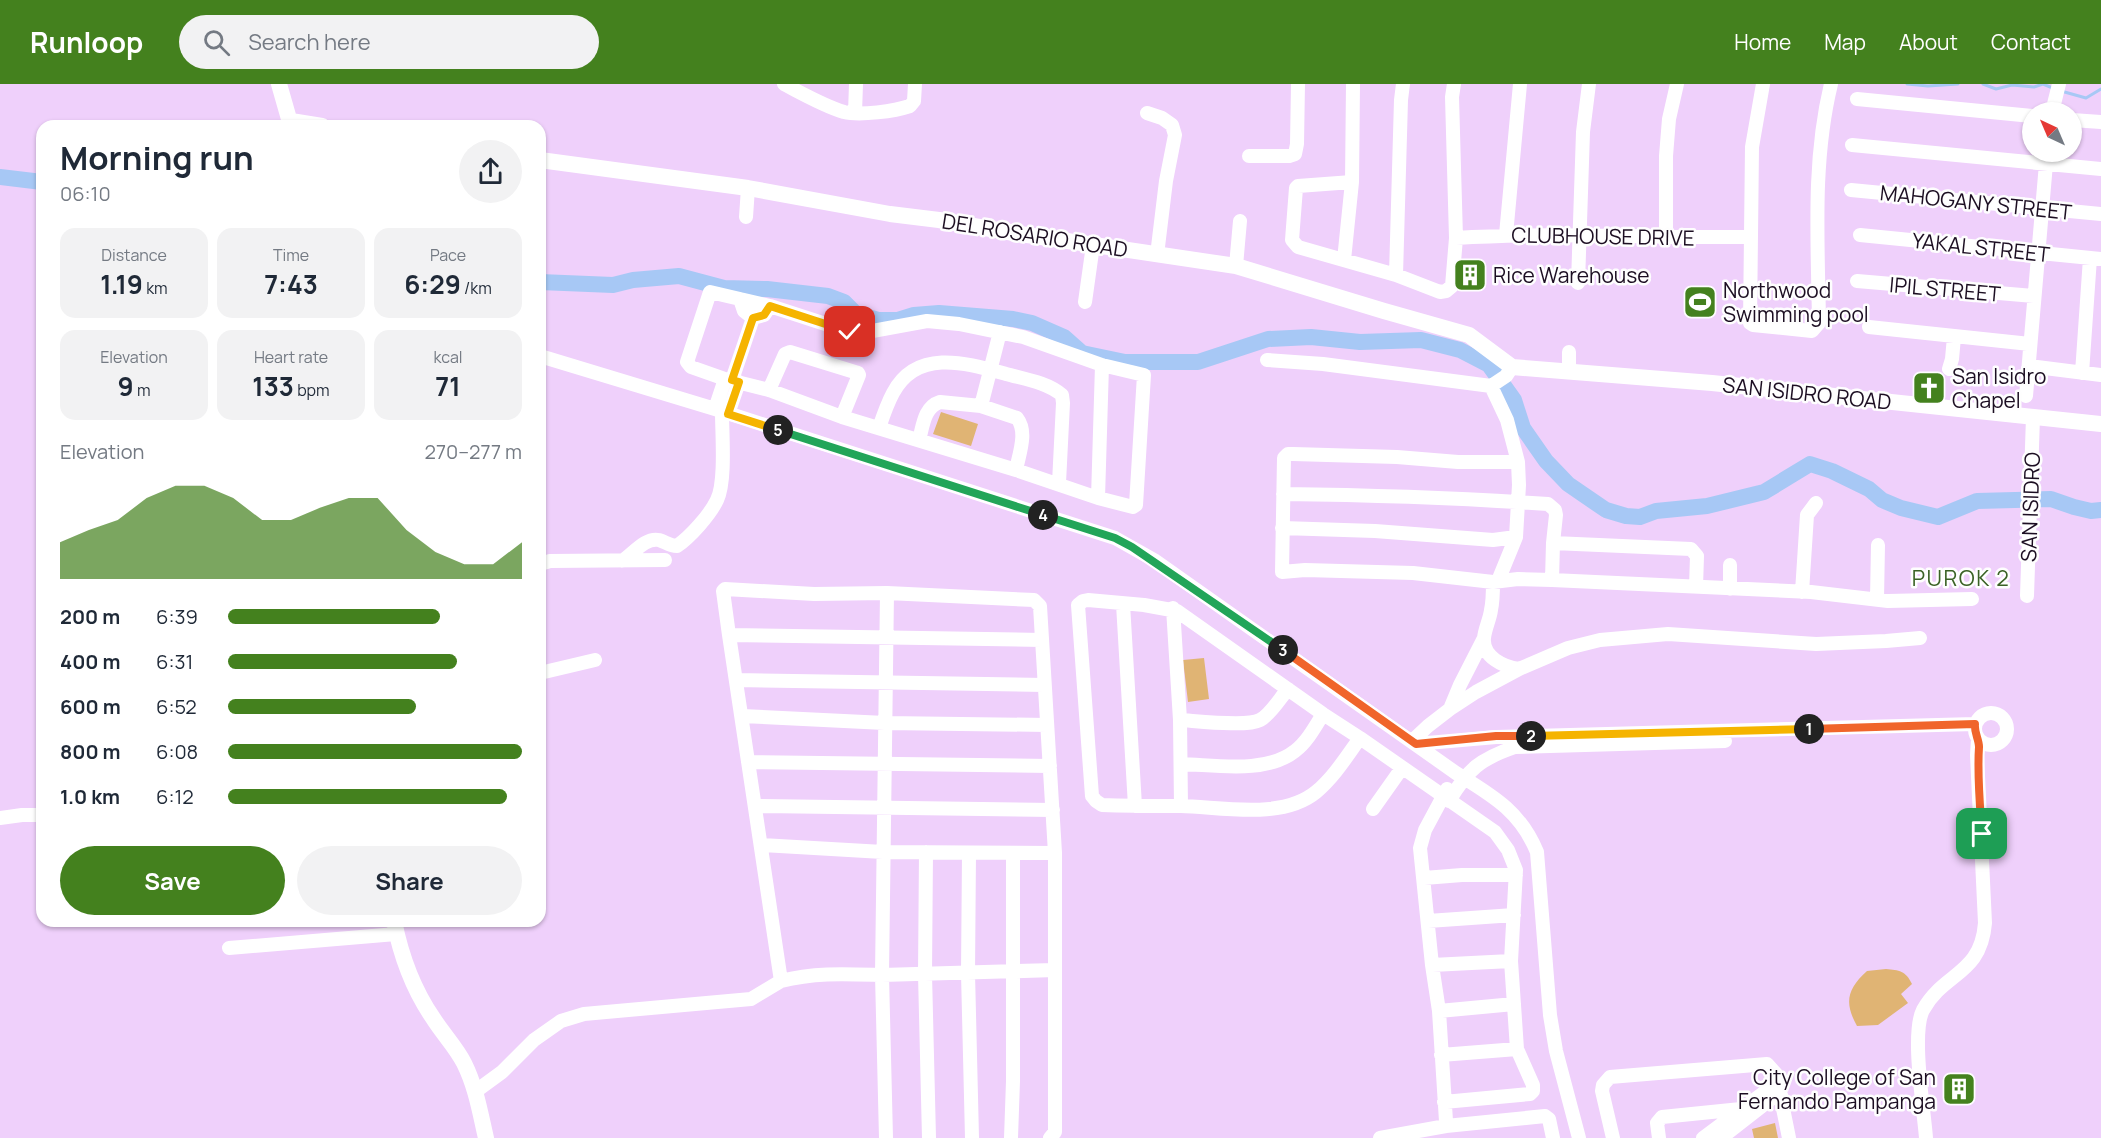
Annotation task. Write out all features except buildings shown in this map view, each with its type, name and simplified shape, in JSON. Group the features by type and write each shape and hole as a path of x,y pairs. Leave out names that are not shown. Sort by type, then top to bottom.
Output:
{"main road":[{"path":"279,84 290,120"},
{"name":"DEL ROSARIO ROAD","path":"546,161 748,188 890,214 939,219 1236,266 1469,335 1509,372"},
{"name":"SAN ISIDRO ROAD","path":"1509,372 1569,372 1712,383 2101,424"},
{"path":"395,927 412,981 434,1019 455,1048 476,1091 486,1138"}],"street":[{"path":"784,84 805,89 831,107 855,113 910,106 914,101 915,84"},
{"path":"855,113 856,84"},
{"path":"1248,156 1295,154 1298,84"},
{"path":"1344,260 1352,182 1353,84"},
{"path":"1396,275 1403,84"},
{"path":"1352,182 1306,184 1296,188 1293,243 1298,247 1396,275 1440,292 1449,289 1452,286 1456,238 1452,97 1454,84"},
{"path":"1506,235 1520,84"},
{"path":"1578,283 1583,132 1589,84"},
{"path":"1666,238 1669,119 1677,84"},
{"path":"1763,84 1752,147 1750,323 1753,326 1812,331 1819,323 1818,172 1820,140 1831,84"},
{"path":"2055,102 2059,84"},
{"path":"1857,99 2022,115"},
{"path":"1147,113 1162,118 1172,125 1175,135 1166,181 1157,255"},
{"path":"2082,121 2101,122"},
{"path":"1852,145 2022,156"},
{"path":"2026,396 2046,162"},
{"path":"2066,162 2101,169"},
{"path":"746,217 748,188"},
{"name":"MAHOGANY STREET","path":"1851,190 2101,214"},
{"path":"1236,266 1240,221"},
{"name":"CLUBHOUSE DRIVE","path":"1456,238 1506,235 1751,237"},
{"name":"YAKAL STREET","path":"1860,235 2096,259"},
{"path":"1085,302 1093,245"},
{"path":"2082,373 2096,259"},
{"name":"IPIL STREET","path":"1857,281 2034,296"},
{"path":"710,292 740,299 770,306 850,332 867,332 927,321 959,324 1023,337 1102,365 1144,375 1138,502 1133,507 1098,498 1059,483 842,417 769,390 692,367 687,362 710,292"},
{"path":"740,299 744,311 753,318"},
{"path":"753,318 764,315 770,306"},
{"path":"622,561 649,541 659,540 670,546 677,546 701,522 717,500 720,486 721,412 753,318"},
{"path":"1869,327 2030,344"},
{"path":"981,406 992,370 999,332"},
{"path":"1948,369 1952,359 1954,337"},
{"path":"769,390 785,354 790,352 858,373 842,417"},
{"path":"1569,352 1569,372"},
{"path":"546,358 1115,538 1154,560 1502,803 1527,831 1537,852 1550,1015 1556,1051 1579,1138"},
{"path":"1266,360 1323,364 1492,386 1509,372"},
{"path":"879,428 893,393 903,378 919,368 937,362 951,361 992,370 1053,388 1062,395 1063,403 1059,483"},
{"path":"1098,498 1102,365"},
{"path":"2029,366 2101,375"},
{"path":"1450,709 1484,640 1496,581 1516,537 1519,502 1518,462 1507,420 1492,386"},
{"path":"919,440 926,413 935,403 981,406 1017,418 1020,423 1022,435 1016,470"},
{"name":"SAN ISIDRO","path":"2027,596 2033,417"},
{"path":"1518,462 1458,462 1397,457 1288,454 1282,462 1282,572 1305,570 1413,573 1496,581 1552,580 1803,592 1888,602 1972,599"},
{"path":"1283,494 1394,495 1445,500 1548,504 1555,510 1556,515 1552,580"},
{"path":"1803,592 1807,515 1816,503"},
{"path":"1282,528 1383,531 1493,540 1516,537"},
{"path":"1553,543 1691,549 1697,556 1696,587"},
{"path":"1877,599 1878,545"},
{"path":"546,562 665,560"},
{"path":"1730,565 1730,589"},
{"path":"782,981 723,591 725,589 824,594 887,593 1034,600 1040,606 1055,853 1055,1132 1050,1138"},
{"path":"885,1138 882,975 887,593"},
{"path":"1360,738 1341,766 1316,793 1295,803 1250,811 1181,806 1102,805 1092,795 1078,605 1088,600 1173,608 1323,714 1360,738 1495,832 1508,850 1516,870 1511,960 1517,1049 1533,1085 1533,1091 1530,1094 1444,1102"},
{"path":"1124,604 1135,806"},
{"path":"1173,608 1182,764 1181,806"},
{"path":"1414,743 1428,726 1476,692 1519,669 1568,648 1600,640 1668,633 1816,644 1920,638"},
{"path":"729,635 1042,640"},
{"path":"1484,640 1492,657 1507,667 1519,669"},
{"path":"546,672 595,660"},
{"path":"736,680 1044,685"},
{"path":"1180,720 1240,723 1258,721 1270,711 1288,689"},
{"path":"1182,764 1254,766 1269,764 1295,751 1306,740 1323,714"},
{"path":"742,716 885,723 1047,725"},
{"path":"1414,743 1496,736 1976,732"},
{"path":"1446,1128 1438,1011 1420,848 1422,837 1460,775 1497,753 1515,747 1976,732"},
{"path":"1926,1138 1918,1044 1919,1023 1923,1010 1941,988 1977,957 1984,936 1976,732"},
{"path":"748,762 1050,766"},
{"path":"1373,809 1402,768"},
{"path":"756,806 1053,810"},
{"path":"0,818 36,815"},
{"path":"761,845 883,852 1055,853"},
{"path":"926,852 925,974 929,1138"},
{"path":"969,853 968,973 972,1138"},
{"path":"1011,1138 1013,854"},
{"path":"1424,878 1516,875"},
{"path":"1428,921 1514,915"},
{"path":"229,948 395,927"},
{"path":"1432,965 1511,960"},
{"path":"476,1091 502,1072 534,1040 561,1021 584,1014 751,999 782,981 799,976 1055,970"},
{"path":"1438,1011 1514,1004"},
{"path":"1441,1055 1517,1049"},
{"path":"1612,1138 1602,1090 1602,1085 1610,1077 1767,1065 1776,1074 1789,1138"},
{"path":"1718,1133 1741,1109 1766,1091 1780,1091"},
{"path":"1704,1138 1718,1133 1780,1091"},
{"path":"1659,1138 1657,1123 1662,1117 1741,1109"},
{"path":"1706,1113 1715,1120 1718,1133"},
{"path":"1380,1138 1545,1116 1553,1138"}],"shaded area":[{"path":"941,412 978,424 971,446 933,434"},
{"path":"1204,658 1209,699 1188,702 1183,660"},
{"path":"1886,969 1902,972 1910,980 1912,984 1901,994 1908,1003 1878,1025 1857,1026 1849,1003 1855,984 1867,971"},
{"path":"1775,1123 1778,1138 1754,1138 1752,1129"}],"waterway":[{"path":"1907,84 1928,86 1958,84"},
{"path":"1983,84 1996,89 2012,85 2034,87 2043,84 2055,89"},
{"path":"2061,91 2086,98 2101,89"},
{"path":"0,177 36,181"},
{"path":"546,282 613,285 633,280 679,276 724,288 767,289 828,296 844,302 855,313 878,320 898,320 914,315 939,313 1013,319 1032,323 1064,337 1082,353 1125,362 1198,362 1268,339 1311,337 1360,342 1421,340 1460,350 1489,365 1514,400 1523,428 1546,461 1568,484 1606,510 1626,516 1640,517 1656,511 1707,506 1764,492 1810,464 1832,471 1869,489 1882,500 1901,508 1938,517 1977,501 2051,499 2091,511 2101,510"}],"place":[{"name":"Rice Warehouse","path":"1470,275"},
{"name":"Northwood Swimming pool","path":"1700,302"},
{"name":"San Isidro Chapel","path":"1929,388"},
{"name":"City College of San Fernando Pampanga","path":"1959,1089"}],"district":[{"name":"PUROK 2","path":"1961,578"}],"route":[{"path":"850,332 770,306 764,315 753,318 732,380 739,382 728,414 1115,538 1154,560 1416,744 1496,736 1975,724 1979,747 1977,754 1982,834"}]}
